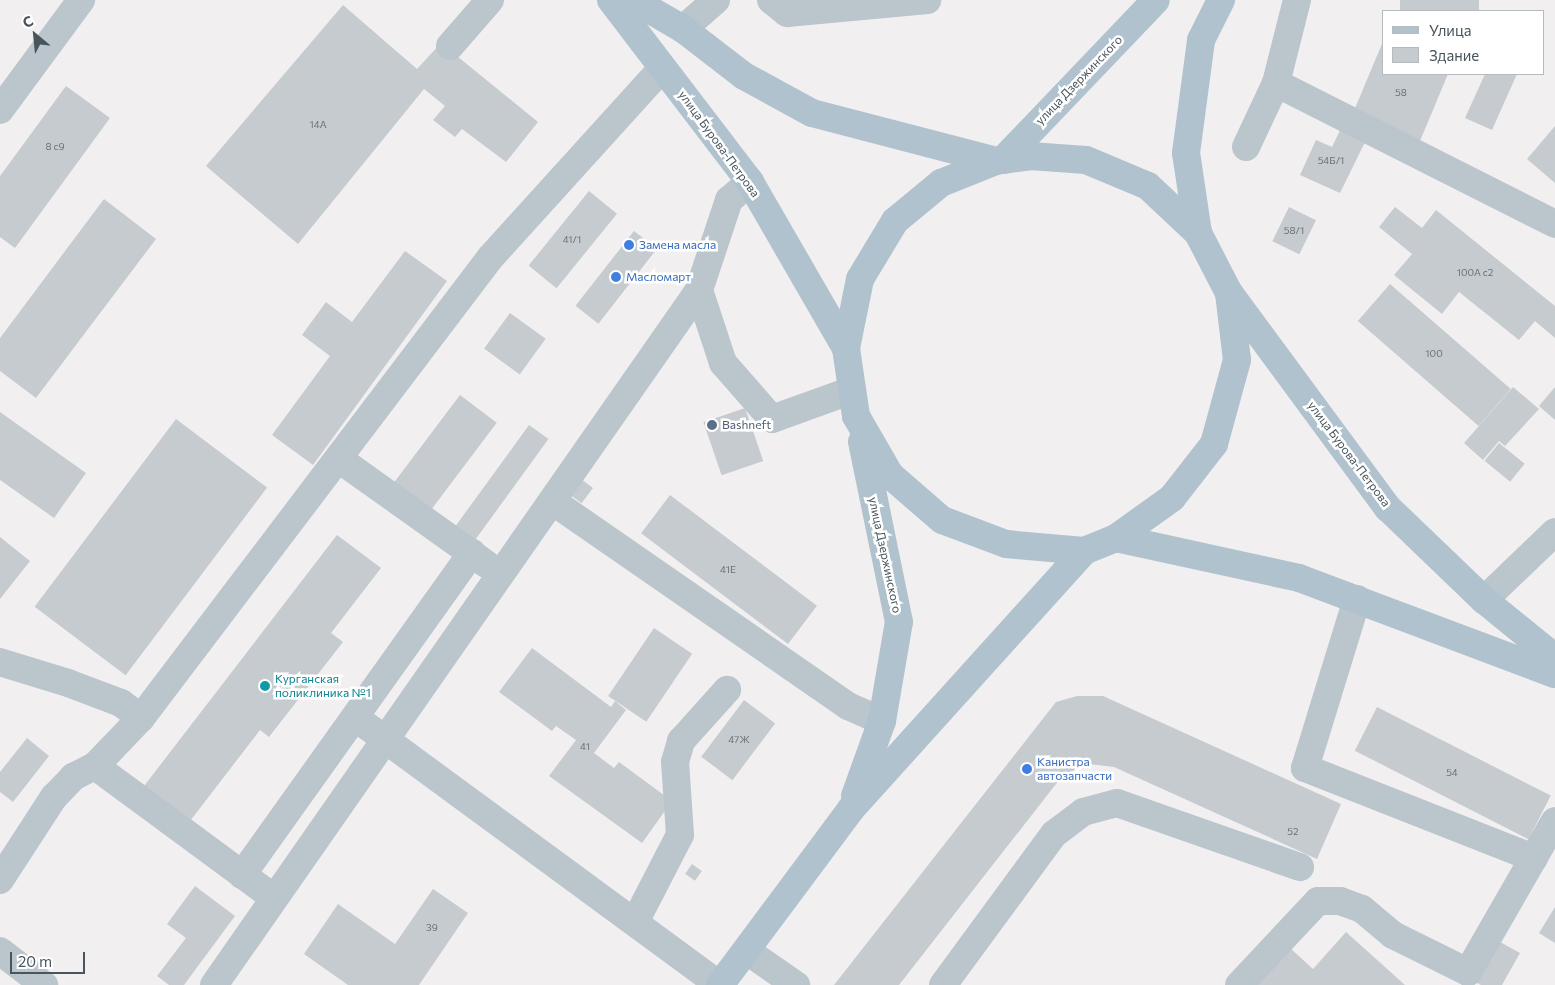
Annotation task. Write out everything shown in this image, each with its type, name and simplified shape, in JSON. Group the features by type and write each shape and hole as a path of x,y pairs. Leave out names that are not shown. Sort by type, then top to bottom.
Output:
{"main road":[{"name":"улица Бурова-Петрова","path":"611,0 750,182 846,348"},
{"path":"633,0 683,28 744,76 812,113 1000,160"},
{"name":"улица Дзержинского","path":"1000,160 1156,0"},
{"path":"854,403 890,475 942,520 1006,544 1084,551 1116,538 1172,498 1214,444 1237,360 1229,293 1198,232 1186,153 1201,40 1221,0"},
{"path":"846,348 860,279 895,221 941,183 1000,160 1030,156 1086,160 1148,186 1198,232"},
{"name":"улица Бурова-Петрова","path":"1229,293 1388,508 1484,600 1555,658"},
{"name":"улица Дзержинского","path":"846,348 854,403 899,622 882,721 851,809"},
{"path":"1116,538 1299,578 1357,598 1555,674"},
{"name":"улица Дзержинского","path":"720,985 851,809 1084,551"}],"lane":[{"path":"0,110 81,0"},
{"path":"450,46 490,0"},
{"path":"683,28 716,0"},
{"path":"771,0 787,13 918,0"},
{"path":"1246,147 1276,84 1297,0"},
{"path":"0,880 54,797 73,777 95,766 141,718 490,258 662,68"},
{"path":"1276,84 1555,224"},
{"path":"214,985 699,290 729,200 750,182"},
{"path":"699,290 723,363 772,419 854,403"},
{"path":"339,459 500,574"},
{"path":"552,501 848,706 882,721"},
{"path":"1484,600 1555,532"},
{"path":"242,875 356,718 472,553"},
{"path":"1357,598 1305,768 1534,858"},
{"path":"0,662 77,686 120,703 141,718"},
{"path":"635,922 680,835 675,762 681,741 727,690"},
{"path":"356,718 720,985"},
{"path":"95,766 274,898"},
{"path":"943,985 1054,834 1083,812 1118,803 1300,866"},
{"path":"1239,985 1318,900 1340,901 1362,909 1393,935 1466,979 1555,821"},
{"path":"0,951 44,985"},
{"path":"747,951 796,985"}],"building":[{"path":"1400,0 1479,0 1479,10 1400,10"},
{"path":"343,5 417,69 441,43 538,122 506,162 462,129 455,137 433,120 445,106 424,89 298,244 206,166"},
{"path":"1382,44 1382,75 1448,75 1420,141 1353,113"},
{"path":"1485,75 1517,75 1492,130 1465,118"},
{"path":"66,86 110,118 15,248 0,237 0,176"},
{"path":"1342,126 1367,138 1340,193 1300,175 1316,140 1332,147"},
{"path":"1555,126 1555,183 1527,159"},
{"path":"589,191 617,214 557,288 529,266"},
{"path":"104,199 156,239 36,398 0,371 0,338"},
{"path":"1289,207 1316,220 1299,254 1272,241"},
{"path":"1395,207 1422,228 1436,210 1555,306 1555,338 1535,321 1519,340 1459,292 1442,314 1394,275 1412,254 1379,227"},
{"path":"634,231 657,249 598,324 576,306"},
{"path":"405,251 447,281 313,465 272,435 330,356 302,335 326,302 352,322"},
{"path":"1390,284 1511,389 1479,426 1358,321"},
{"path":"510,313 546,339 520,374 484,349"},
{"path":"1513,387 1539,409 1505,446 1499,441 1483,460 1464,443"},
{"path":"1555,387 1555,420 1539,406"},
{"path":"460,395 497,423 428,514 391,486"},
{"path":"745,408 763,461 722,475 703,422"},
{"path":"0,412 86,473 54,518 0,480"},
{"path":"176,419 267,488 126,675 35,607"},
{"path":"529,425 548,439 470,547 451,533"},
{"path":"1499,443 1525,464 1510,482 1485,461"},
{"path":"577,476 593,488 582,503 566,491"},
{"path":"670,495 817,606 788,644 641,533"},
{"name":"Курганская поликлиника №1","path":"337,535 381,568 331,633 343,642 269,737 260,730 187,825 141,790"},
{"path":"0,537 30,561 0,599"},
{"path":"654,628 692,654 646,722 608,696"},
{"path":"532,648 611,707 615,701 626,710 594,753 614,768 619,762 672,801 642,843 549,776 576,740 556,726 552,731 499,692"},
{"path":"1077,696 1103,696 1341,804 1317,859 1114,767 1089,764 1063,775 899,985 834,985 1056,702"},
{"path":"744,700 775,723 732,780 701,757"},
{"path":"1377,707 1551,796 1529,839 1355,751"},
{"path":"27,738 49,756 13,802 0,792 0,772"},
{"path":"692,864 702,871 695,881 685,874"},
{"path":"195,886 235,916 184,985 169,985 157,976 186,938 167,924"},
{"path":"433,889 468,913 419,985 348,985 304,954 338,904 395,944"},
{"path":"1555,907 1555,943 1539,933"},
{"path":"1346,932 1405,985 1257,985 1290,948 1313,969"},
{"path":"1493,938 1520,953 1502,985 1481,985 1470,979"}],"place":[{"name":"Замена масла","path":"629,245"},
{"name":"Масломарт","path":"616,277"},
{"name":"Bashneft","path":"712,425"},
{"name":"Курганская поликлиника №1","path":"265,686"},
{"name":"Канистра автозапчасти","path":"1027,769"}]}
